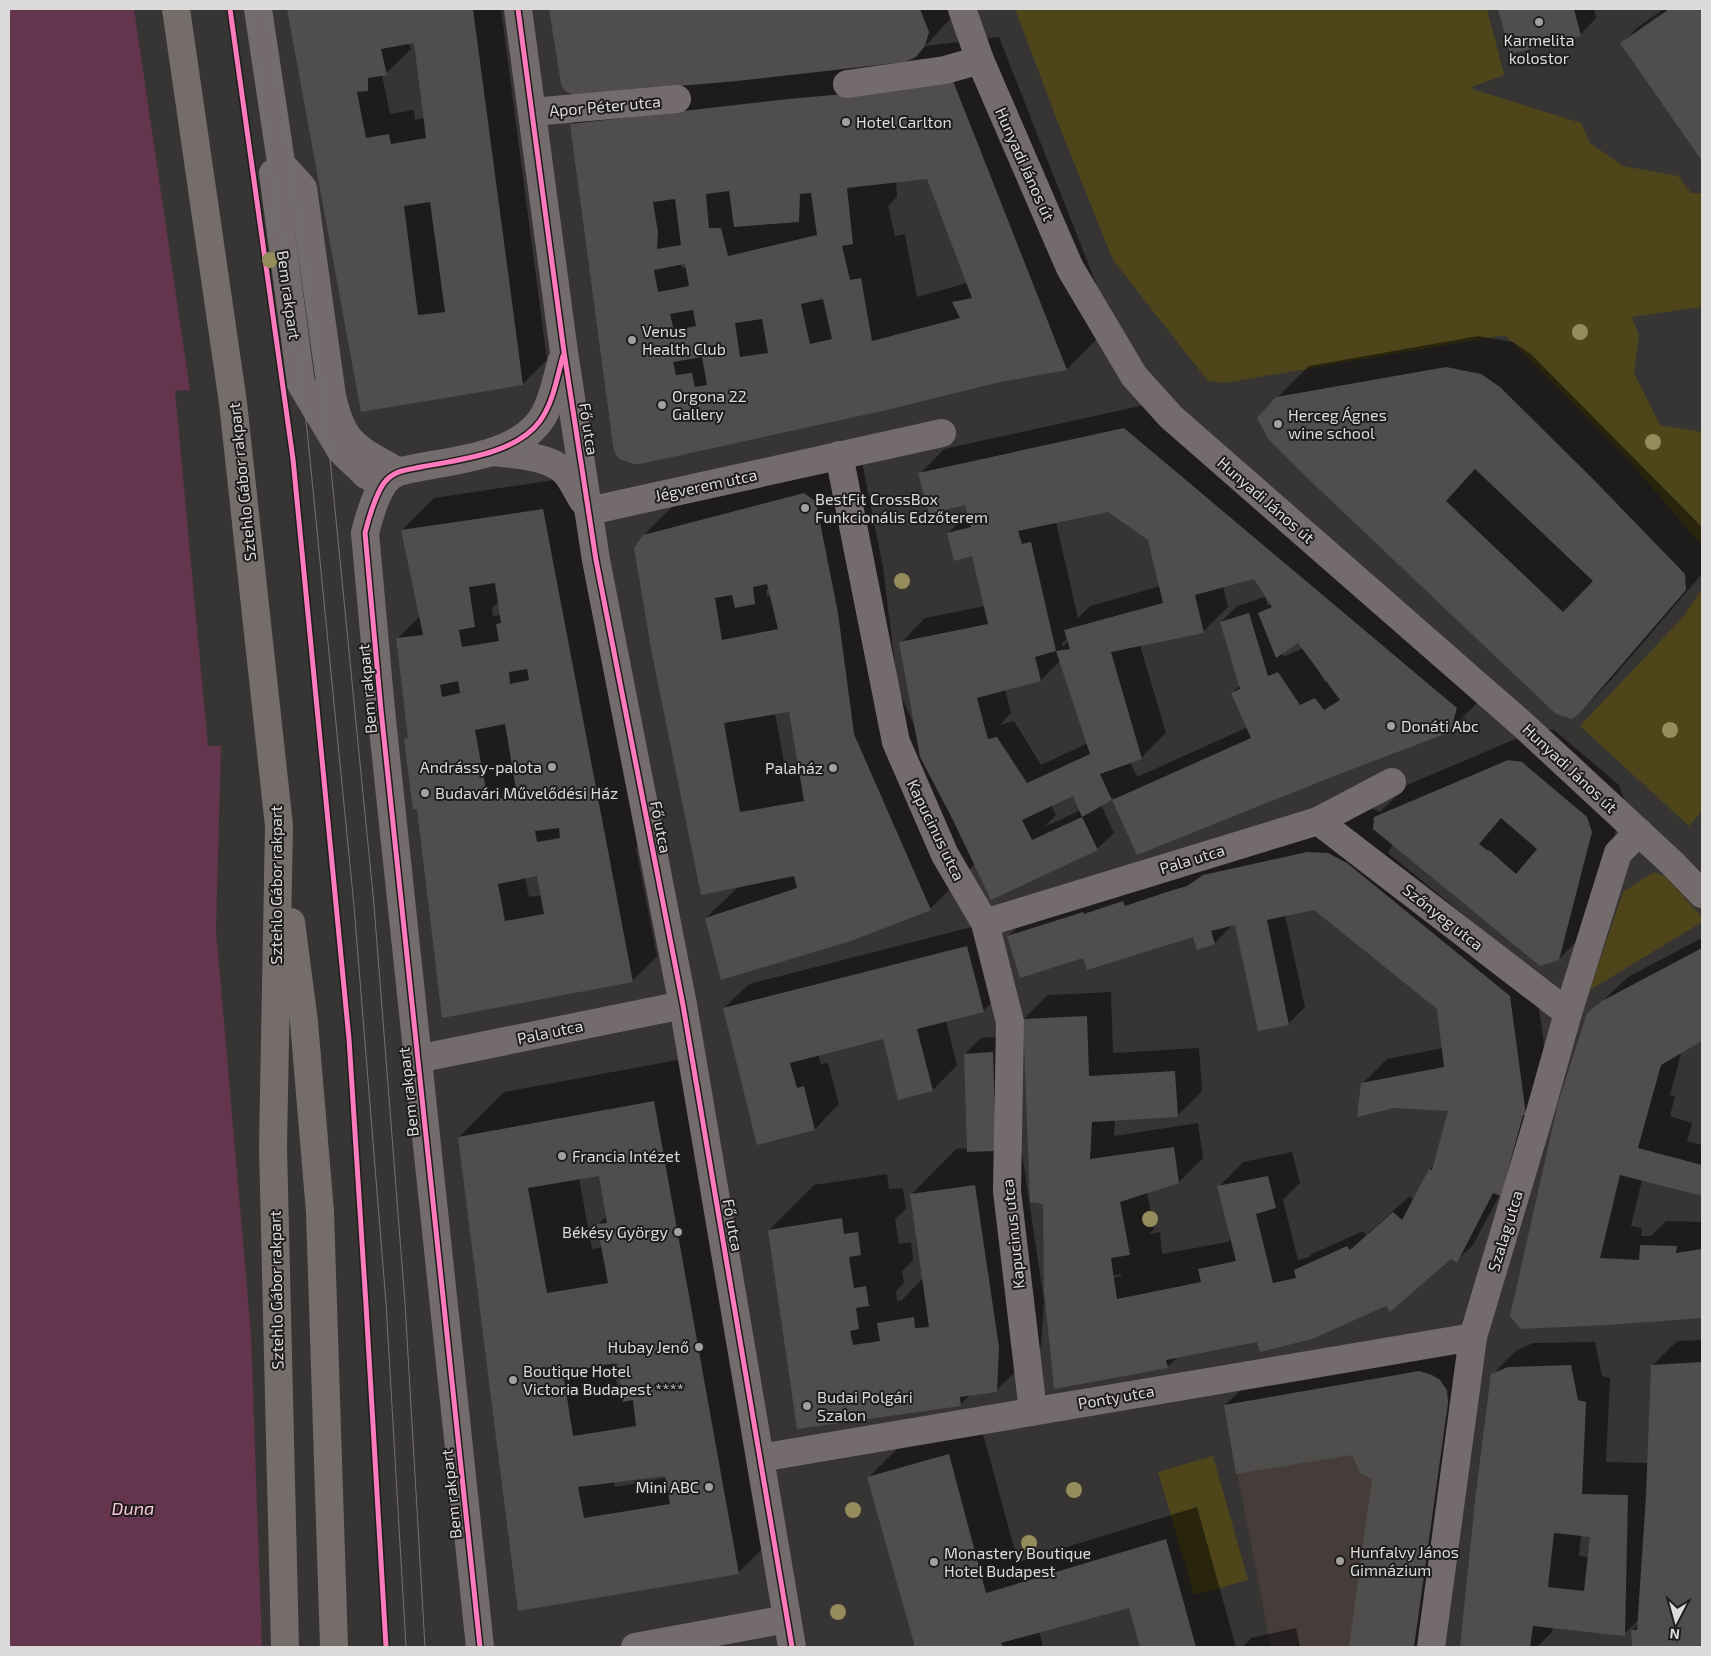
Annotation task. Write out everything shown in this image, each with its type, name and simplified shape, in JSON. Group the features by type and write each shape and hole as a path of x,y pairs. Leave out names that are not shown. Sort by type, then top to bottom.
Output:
{"main road":[{"name":"Sztehlo Gábor rakpart","path":"176,9 233,403 278,826 273,1147 285,1647"},
{"path":"278,826 304,1022 320,1212 334,1647"}],"street":[{"name":"Bem rakpart","path":"258,9 282,169 287,170 303,188 332,396 339,424 357,448 390,477 369,516 365,533 417,1059 480,1647"},
{"name":"Fő utca","path":"518,9 564,352 596,560 683,1005 792,1647"},
{"name":"Hunyadi János út","path":"962,9 980,60 1070,268 1134,376 1171,417 1522,724 1672,863 1702,894"},
{"path":"847,84 946,70 980,60"},
{"name":"Apor Péter utca","path":"532,112 677,100"},
{"path":"390,477 492,452 526,435 539,422 547,409 564,352"},
{"name":"Jégverem utca","path":"589,510 942,433"},
{"path":"492,452 518,455 555,465 564,472 589,510"},
{"name":"Kapucinus utca","path":"839,455 896,742 945,856 985,923 1010,1022 1007,1191 1033,1411"},
{"name":"Pala utca","path":"985,923 1318,821 1392,782"},
{"name":"Szőnyeg utca","path":"1318,821 1568,1013"},
{"name":"Szalag utca","path":"1431,1647 1473,1337 1568,1013 1618,853 1639,832"},
{"name":"Pala utca","path":"417,1059 683,1005"},
{"name":"Ponty utca","path":"760,1458 1473,1337"},
{"path":"636,1647 787,1619"}],"shaded area":[{"path":"1015,9 1487,9 1504,75 1469,88 1581,123 1590,143 1623,166 1678,176 1691,193 1702,193 1702,307 1632,317 1639,335 1634,373 1660,425 1702,432 1702,546 1627,458 1505,335 1224,383 1208,381 1113,260"},
{"path":"1702,589 1702,811 1689,826 1580,726 1684,616"},
{"path":"1654,872 1665,876 1702,917 1702,922 1590,990 1623,892"},
{"name":"Hunfalvy János Gimnázium","path":"1419,1371 1440,1380 1447,1390 1448,1403 1414,1647 1271,1647 1224,1405"},
{"path":"1213,1456 1248,1580 1194,1595 1158,1472"}],"water":[{"name":"Duna","path":"9,9 134,9 190,390 175,391 208,746 221,746 216,930 251,1334 262,1647 9,1647"}],"building":[{"path":"287,9 473,9 523,385 361,412","holes":["414,43 426,138 391,144 389,134 366,138 357,92 368,91 368,78 387,75 381,49","430,202 445,312 418,315 404,206"]},
{"path":"549,9 920,9 929,32 925,46 916,57 905,62 737,81 574,95 565,91 561,84"},
{"name":"Karmelita kolostor","path":"1498,9 1574,9 1581,36 1510,54"},
{"path":"1669,9 1702,9 1702,161 1620,43"},
{"path":"953,81 1067,370 1000,382 887,410 640,464 633,464 619,459 613,445 570,124 788,99 900,89","holes":["927,179 972,298 952,302 960,318 872,341 861,278 850,280 842,246 853,244 847,188","729,191 734,227 799,222 800,194 811,193 817,235 728,256 721,228 709,228 706,194","675,199 681,245 657,249 658,232 653,202","685,264 689,286 658,292 654,270","823,299 832,339 810,344 801,304","693,310 696,326 674,330 670,314","762,319 768,353 740,357 735,323","702,357 707,385 695,387 692,373 676,375 673,362"]},
{"path":"1446,367 1481,374 1500,387 1685,574 1686,590 1579,714 1572,719 1556,714 1269,440 1257,418 1276,397","holes":["1475,469 1593,581 1563,612 1446,501"]},
{"path":"1124,428 1457,708 1450,732 1137,855 1112,800 1082,817 1098,850 991,900 952,818 920,757 899,642 988,624 972,556 954,561 947,533 971,527 965,505 929,514 918,473","holes":["1108,512 1148,540 1163,603 1064,630 1070,649 1056,651 1031,542 1022,544 1018,531","1254,579 1272,607 1258,613 1276,658 1298,643 1340,700 1324,710 1315,698 1300,705 1278,672 1268,676 1249,613 1220,622 1240,689 1231,693 1251,738 1112,800 1100,774 1142,759 1111,652 1204,633 1195,595","1056,651 1090,754 1027,783 997,737 988,739 977,698 1041,681 1035,657","1073,796 1082,817 1032,840 1022,820"]},
{"name":"Palaház","path":"804,493 816,502 838,613 854,734 931,910 851,941 721,980 705,918 797,888 794,876 701,895 652,654 634,548 643,535","holes":["767,584 778,629 722,640 715,598 732,595 735,608 755,604 753,587","789,712 804,801 740,812 724,723"]},
{"path":"543,509 633,982 442,1018 417,809 413,810 404,739 408,738 396,638 423,635 401,530","holes":["495,583 501,623 496,624 499,641 462,647 459,630 475,627 469,587","527,669 529,680 510,684 509,672","458,681 460,693 442,697 440,685","505,724 517,795 488,801 475,730","559,828 560,838 537,842 535,831","537,876 544,914 505,921 498,884"]},
{"path":"1508,760 1522,762 1587,817 1592,832 1559,960 1540,966 1373,829 1374,817","holes":["1501,818 1537,849 1516,874 1489,850 1479,844"]},
{"path":"1307,852 1328,853 1347,863 1510,996 1526,1115 1523,1115 1501,1196 1493,1193 1457,1263 1451,1259 1390,1312 1386,1306 1312,1339 1260,1352 1257,1342 1166,1360 1168,1368 1054,1389 1044,1291 1043,1204 1030,1202 1023,1019 1087,1016 1089,1076 1175,1071 1178,1117 1092,1122 1090,1159 1174,1147 1179,1183 1120,1202 1130,1255 1111,1258 1117,1299 1201,1282 1198,1269 1236,1261 1217,1186 1268,1176 1276,1208 1256,1214 1273,1283 1296,1278 1294,1270 1347,1246 1350,1250 1393,1212 1402,1220 1429,1169 1432,1170 1448,1111 1394,1108 1357,1117 1361,1083 1444,1067 1437,1009 1314,910 1267,920 1289,1025 1258,1031 1235,925 1211,931 1215,944 1197,950 1193,937 1087,970 1083,958 1020,978 1007,936 1123,901 1125,906 1187,886 1203,875"},
{"path":"967,946 984,1012 917,1029 933,1091 898,1100 883,1039 790,1063 797,1088 804,1086 815,1130 757,1145 723,1008"},
{"path":"1702,948 1702,1041 1661,1065 1638,1148 1702,1165 1702,1196 1620,1175 1600,1258 1639,1260 1640,1245 1677,1246 1676,1253 1702,1249 1702,1318 1521,1329 1510,1316 1558,1103 1587,1013 1602,1001"},
{"path":"993,1052 996,1151 967,1152 964,1054"},
{"path":"654,1101 739,1574 518,1611 458,1137","holes":["599,1176 607,1223 597,1224 608,1283 547,1293 528,1188","617,1363 623,1402 633,1400 636,1426 573,1436 563,1372","665,1476 670,1504 584,1518 578,1487"]},
{"path":"975,1185 999,1347 997,1392 960,1397 961,1406 797,1429 768,1230 842,1218 844,1234 858,1232 861,1255 849,1257 850,1264 854,1288 866,1286 869,1306 856,1308 859,1329 850,1331 853,1345 880,1341 877,1323 914,1317 915,1328 929,1327 910,1194"},
{"path":"1702,1362 1702,1647 1632,1647 1631,1630 1637,1630 1646,1496 1651,1365"},
{"path":"1571,1365 1578,1400 1586,1402 1582,1494 1628,1495 1625,1636 1533,1626 1530,1647 1460,1647 1476,1492 1491,1374 1508,1367","holes":["1554,1533 1590,1537 1584,1591 1548,1587"]},
{"path":"1419,1371 1440,1380 1447,1390 1448,1403 1414,1647 1349,1647 1372,1479 1360,1473 1352,1455 1236,1474 1224,1405"},
{"name":"Monastery Boutique Hotel Budapest","path":"949,1454 986,1593 1166,1539 1196,1647 1140,1647 1129,1608 1001,1643 1003,1647 915,1647 867,1477"}],"tram line":[{"path":"249,9 307,429 354,906 386,1303 406,1647"},
{"path":"269,9 327,428 374,905 405,1303 425,1647"}],"cycle path":[{"path":"230,9 293,459 349,1039 386,1647"},
{"path":"518,9 564,352 596,560 683,1005 792,1647"},
{"path":"480,1647 381,710 365,533 378,494 384,483 392,475 406,470 485,454 502,448 530,432 540,421 548,406 563,356"}],"place":[{"name":"Karmelita kolostor","path":"1539,22"},
{"name":"Hotel Carlton","path":"846,122"},
{"name":"Venus Health Club","path":"632,340"},
{"name":"Orgona 22 Gallery","path":"662,405"},
{"name":"Herceg Ágnes wine school","path":"1278,424"},
{"name":"BestFit CrossBox Funkcionális Edzőterem","path":"805,508"},
{"name":"Donáti Abc","path":"1391,726"},
{"name":"Andrássy-palota","path":"552,767"},
{"name":"Palaház","path":"833,768"},
{"name":"Budavári Művelődési Ház","path":"425,793"},
{"name":"Francia Intézet","path":"562,1156"},
{"name":"Békésy György","path":"678,1232"},
{"name":"Hubay Jenő","path":"699,1347"},
{"name":"Boutique Hotel Victoria Budapest ****","path":"513,1380"},
{"name":"Budai Polgári Szalon","path":"807,1406"},
{"name":"Mini ABC","path":"709,1487"},
{"name":"Hunfalvy János Gimnázium","path":"1340,1561"},
{"name":"Monastery Boutique Hotel Budapest","path":"934,1562"}]}
